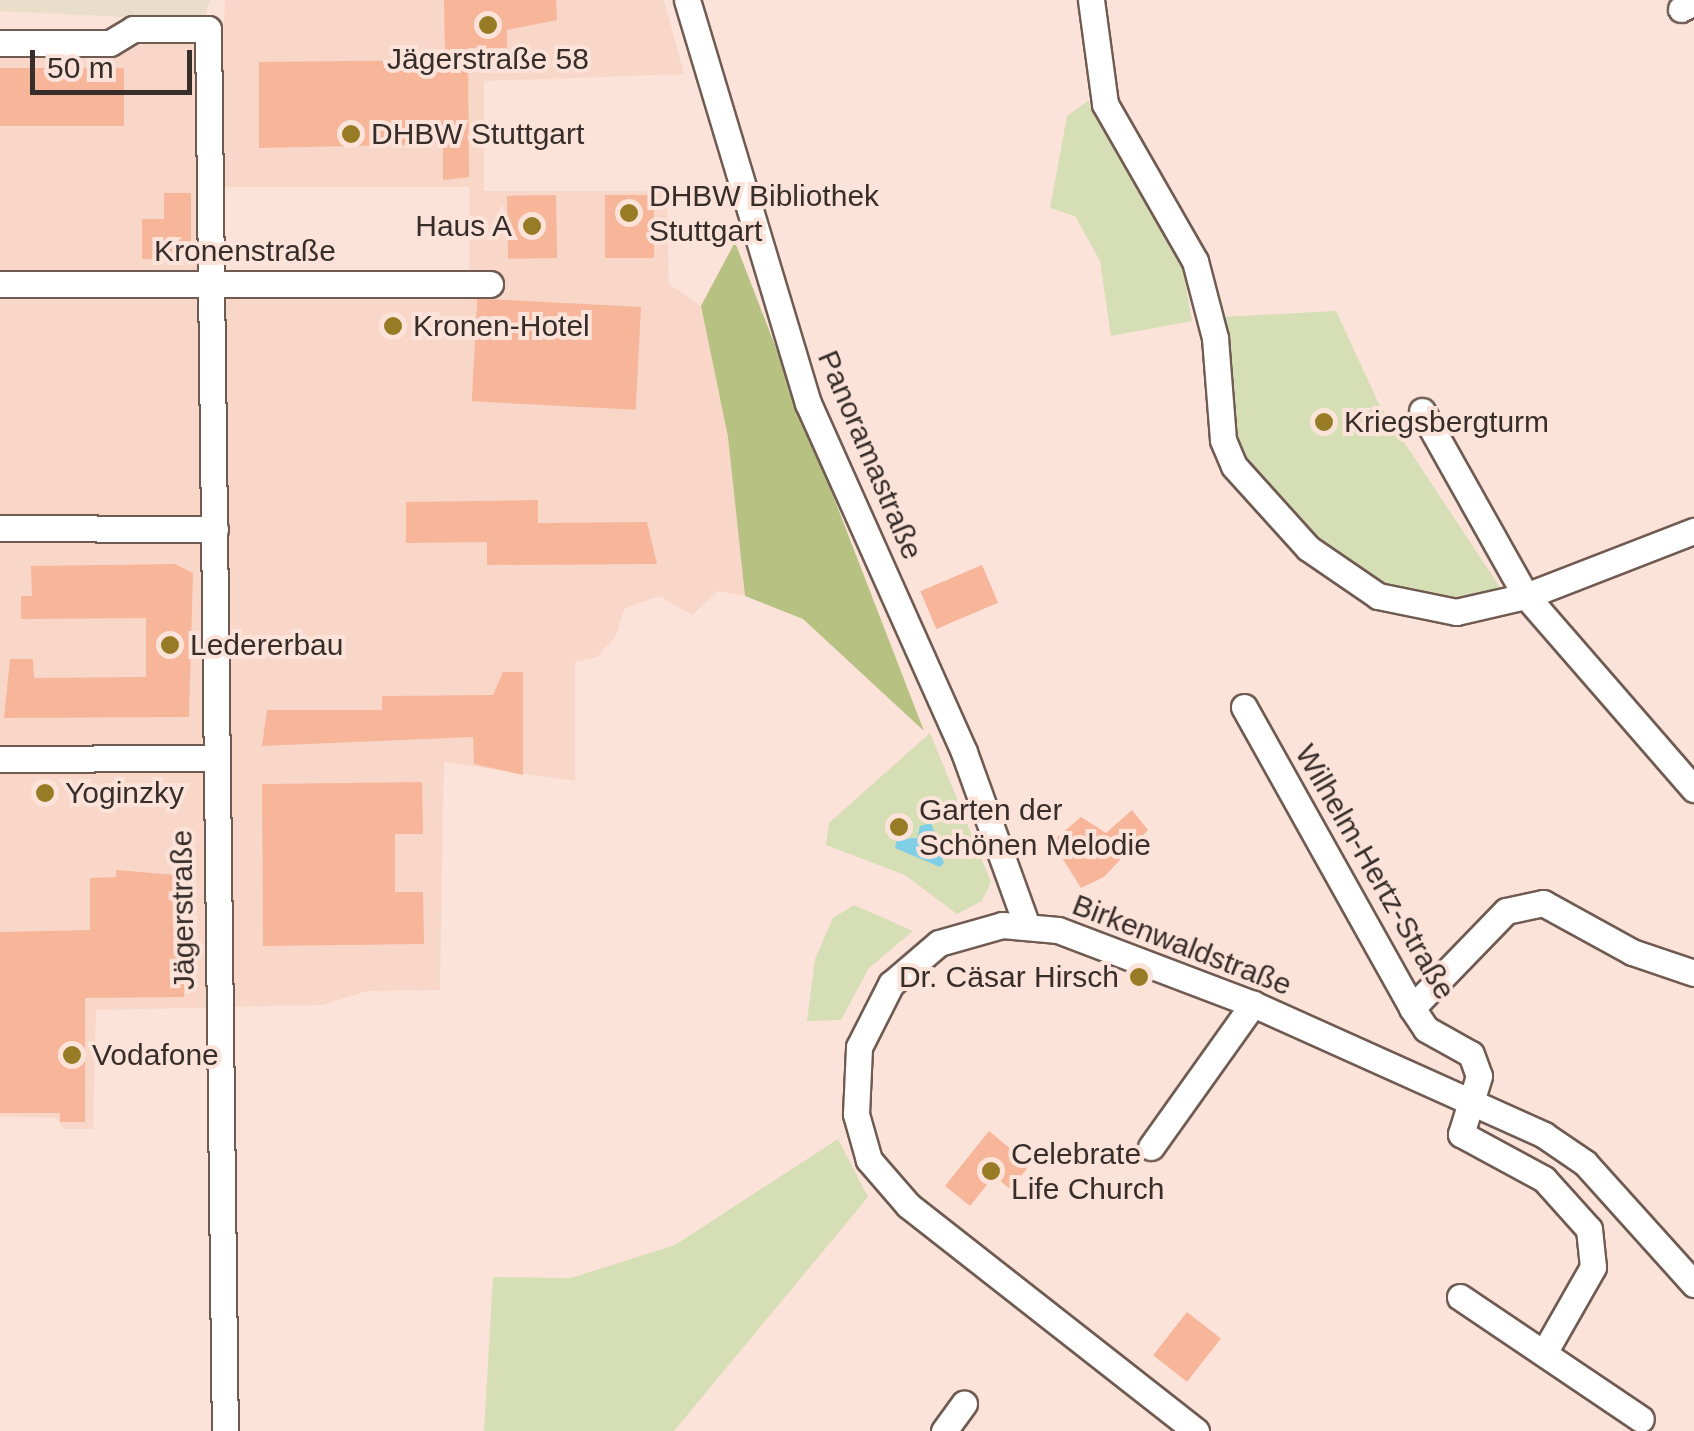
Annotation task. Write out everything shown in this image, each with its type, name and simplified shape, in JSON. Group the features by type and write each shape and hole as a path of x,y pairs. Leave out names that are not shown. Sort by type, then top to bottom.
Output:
{"street":[{"path":"1091,0 1106,104 1195,261 1234,466 1308,548 1378,596 1456,612 1526,596 1694,532"},
{"name":"Panoramastraße","path":"689,2 808,403 964,752 1026,923"},
{"name":"Jägerstraße","path":"0,43 110,43 133,29 208,29 214,284 212,758 225,1431"},
{"name":"Kronenstraße","path":"0,284 490,284"},
{"path":"1422,412 1526,596 1694,789"},
{"path":"0,528 215,529"},
{"name":"Wilhelm-Hertz-Straße","path":"1244,707 1412,1008 1426,1029 1471,1054 1478,1076 1466,1105"},
{"path":"0,759 212,758"},
{"path":"1412,1008 1506,910 1543,903 1632,952 1694,973"},
{"name":"Birkenwaldstraße","path":"1196,1431 908,1205 878,1174 860,1136 859,1047 891,984 939,943 1026,923 1253,1004 1466,1105 1565,1146 1694,1284"},
{"path":"1151,1147 1253,1004"},
{"path":"1466,1105 1461,1134 1544,1179 1589,1230 1594,1268 1544,1350"},
{"path":"1460,1298 1544,1350 1641,1419"},
{"path":"944,1431 964,1403"}],"shaded area":[{"path":"0,0 210,0 204,21 0,11"},
{"path":"225,0 664,0 684,74 484,81 484,191 667,191 669,284 701,306 728,437 745,596 718,591 692,615 659,596 624,609 616,636 597,657 575,662 575,781 444,762 440,990 367,991 323,1005 96,1010 93,1129 64,1129 57,1118 0,1117 0,54 137,33 200,37 216,177","holes":["216,187 469,187 469,286 219,281"]}],"green space":[{"path":"1088,101 1183,269 1192,321 1111,336 1100,261 1075,216 1050,208 1067,116"},
{"path":"735,242 924,731 803,619 745,596 728,437 701,306"},
{"path":"1336,311 1379,404 1503,592 1459,607 1390,587 1318,537 1244,464 1229,424 1220,317"},
{"name":"Garten der Schönen Melodie","path":"930,733 991,882 982,901 957,914 905,875 826,845 829,823"},
{"path":"854,905 913,931 869,968 841,1020 807,1021 815,959 833,918"},
{"path":"838,1139 868,1197 674,1431 484,1431 493,1277 571,1278 675,1245"}],"water":[{"path":"931,823 944,863 940,867 895,848 897,839 917,838 920,826"}],"building":[{"path":"444,0 556,0 557,20 507,30 507,48 468,48 469,177 443,180 443,144 259,148 259,62 445,60"},
{"path":"0,68 124,68 124,126 0,126"},
{"path":"164,193 191,193 191,259 142,259 142,219 164,219"},
{"name":"Haus A","path":"556,195 557,258 508,259 507,196"},
{"path":"605,195 654,195 654,258 605,258"},
{"path":"477,298 641,307 636,410 472,401"},
{"path":"538,500 538,523 647,522 657,564 487,565 487,542 406,543 406,502"},
{"name":"Ledererbau","path":"175,564 193,573 189,717 4,718 10,659 33,659 34,678 146,677 146,618 21,619 21,596 32,596 31,566"},
{"path":"982,565 998,603 936,629 920,591"},
{"path":"503,672 523,672 523,775 474,764 473,737 262,746 267,710 382,710 382,696 493,695"},
{"path":"422,782 423,834 395,834 395,892 423,892 424,944 263,946 262,784"},
{"path":"1132,810 1148,830 1104,877 1081,888 1052,842 1081,817 1106,833"},
{"path":"116,870 188,876 184,997 85,998 85,1122 60,1122 60,1113 0,1113 0,932 90,930 90,878 116,877"},
{"name":"Celebrate Life Church","path":"989,1131 1030,1165 1010,1189 994,1176 970,1206 945,1186"},
{"path":"1187,1312 1221,1338 1187,1382 1153,1355"}],"place":[{"name":"Jägerstraße 58","path":"488,25"},
{"name":"DHBW Stuttgart","path":"351,134"},
{"name":"DHBW Bibliothek Stuttgart","path":"629,213"},
{"name":"Haus A","path":"532,226"},
{"name":"Kronen-Hotel","path":"393,326"},
{"name":"Kriegsbergturm","path":"1324,422"},
{"name":"Ledererbau","path":"170,645"},
{"name":"Yoginzky","path":"45,793"},
{"name":"Garten der Schönen Melodie","path":"899,827"},
{"name":"Dr. Cäsar Hirsch","path":"1139,977"},
{"name":"Vodafone","path":"72,1055"},
{"name":"Celebrate Life Church","path":"991,1171"}]}
